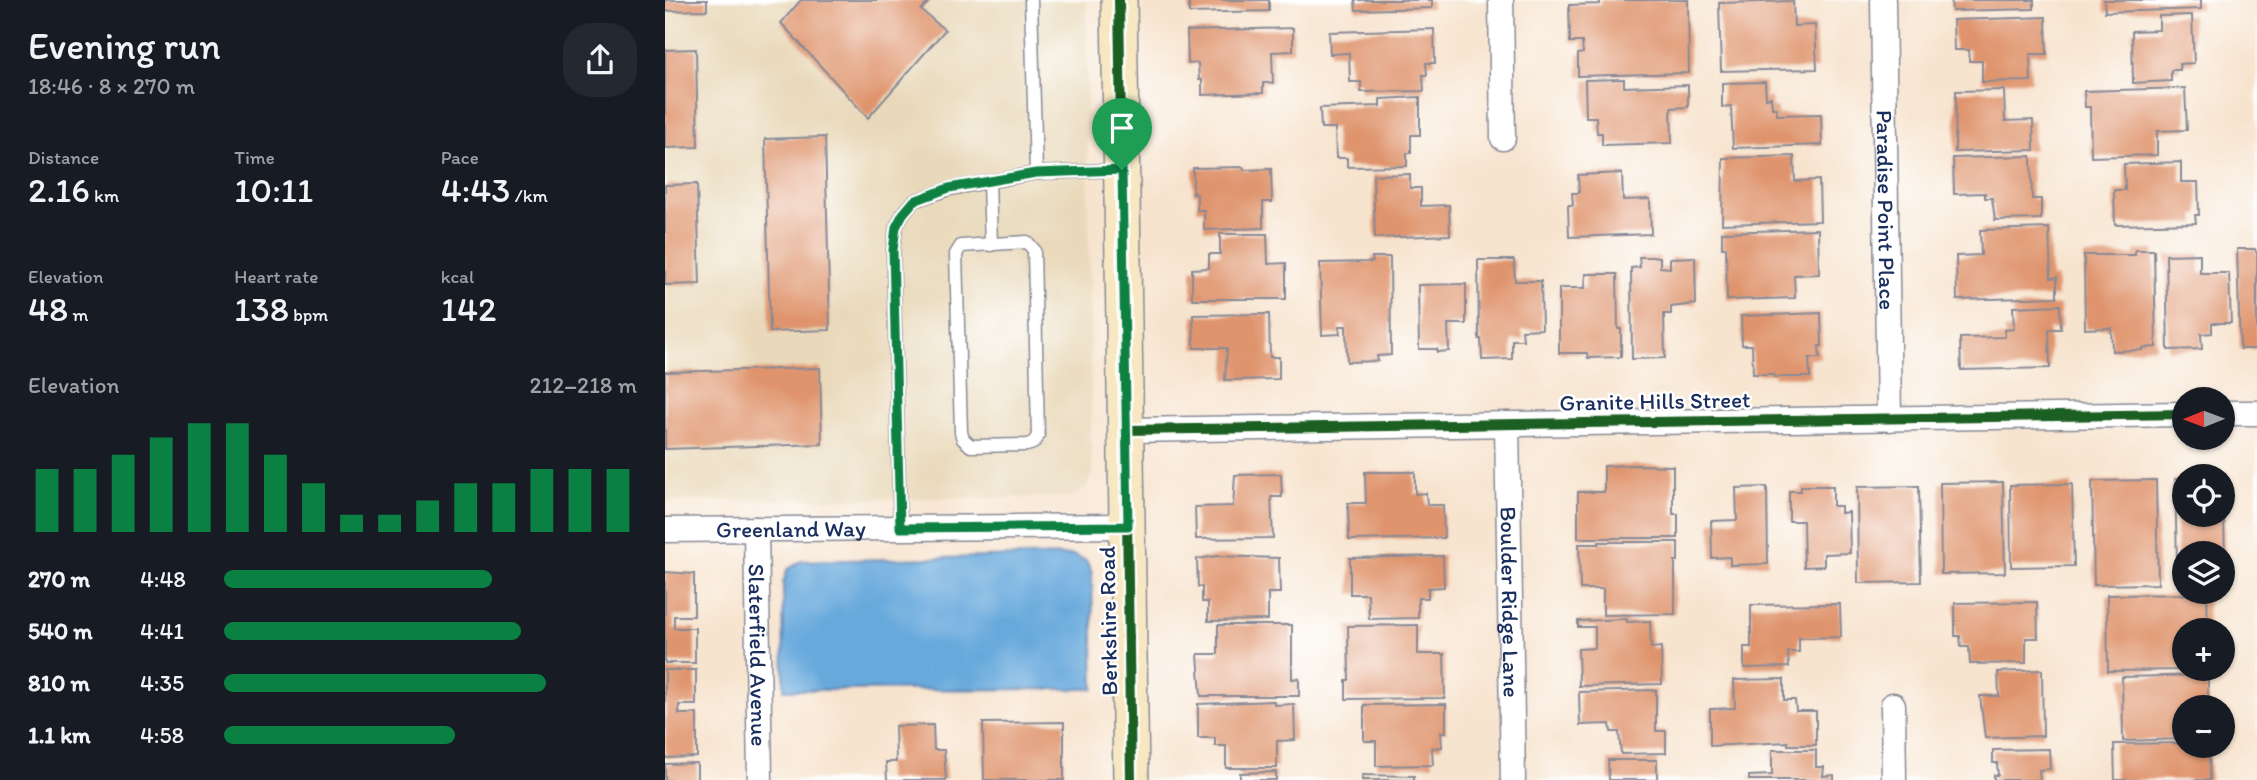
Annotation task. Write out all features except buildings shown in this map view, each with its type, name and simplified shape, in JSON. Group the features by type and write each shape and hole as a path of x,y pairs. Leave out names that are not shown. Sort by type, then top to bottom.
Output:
{"street":[{"name":"Berkshire Road","path":"1119,0 1131,780"},
{"path":"1501,0 1503,138"},
{"name":"Paradise Point Place","path":"1883,0 1889,419"},
{"path":"2235,414 2257,413"},
{"name":"Granite Hills Street","path":"1126,430 2172,414"},
{"name":"Boulder Ridge Lane","path":"1507,424 1513,780"},
{"name":"Greenland Way","path":"665,530 1128,526"},
{"name":"Slaterfield Avenue","path":"756,528 760,780"},
{"path":"1893,705 1894,780"}],"lane":[{"path":"1031,0 1036,173"},
{"path":"900,528 893,250 896,227 903,214 914,201 949,188 1036,173 1122,170"},
{"path":"989,182 991,245"},
{"path":"1027,243 1034,250 1039,429 1036,440 1027,445 971,446 963,439 961,432 956,254 961,246 991,245 1027,243"}],"shaded area":[{"path":"665,0 1086,0 1092,473 1086,488 1071,497 665,501"}],"water":[{"path":"1072,555 1086,560 1092,573 1094,689 784,690 783,584 787,570 801,561"}],"cycle path":[{"path":"1119,0 1131,780"},
{"path":"1126,430 2172,414"}],"route":[{"path":"1122,170 1128,526 900,528 893,250 896,227 903,214 914,201 949,188 1036,173 1122,170"}]}
